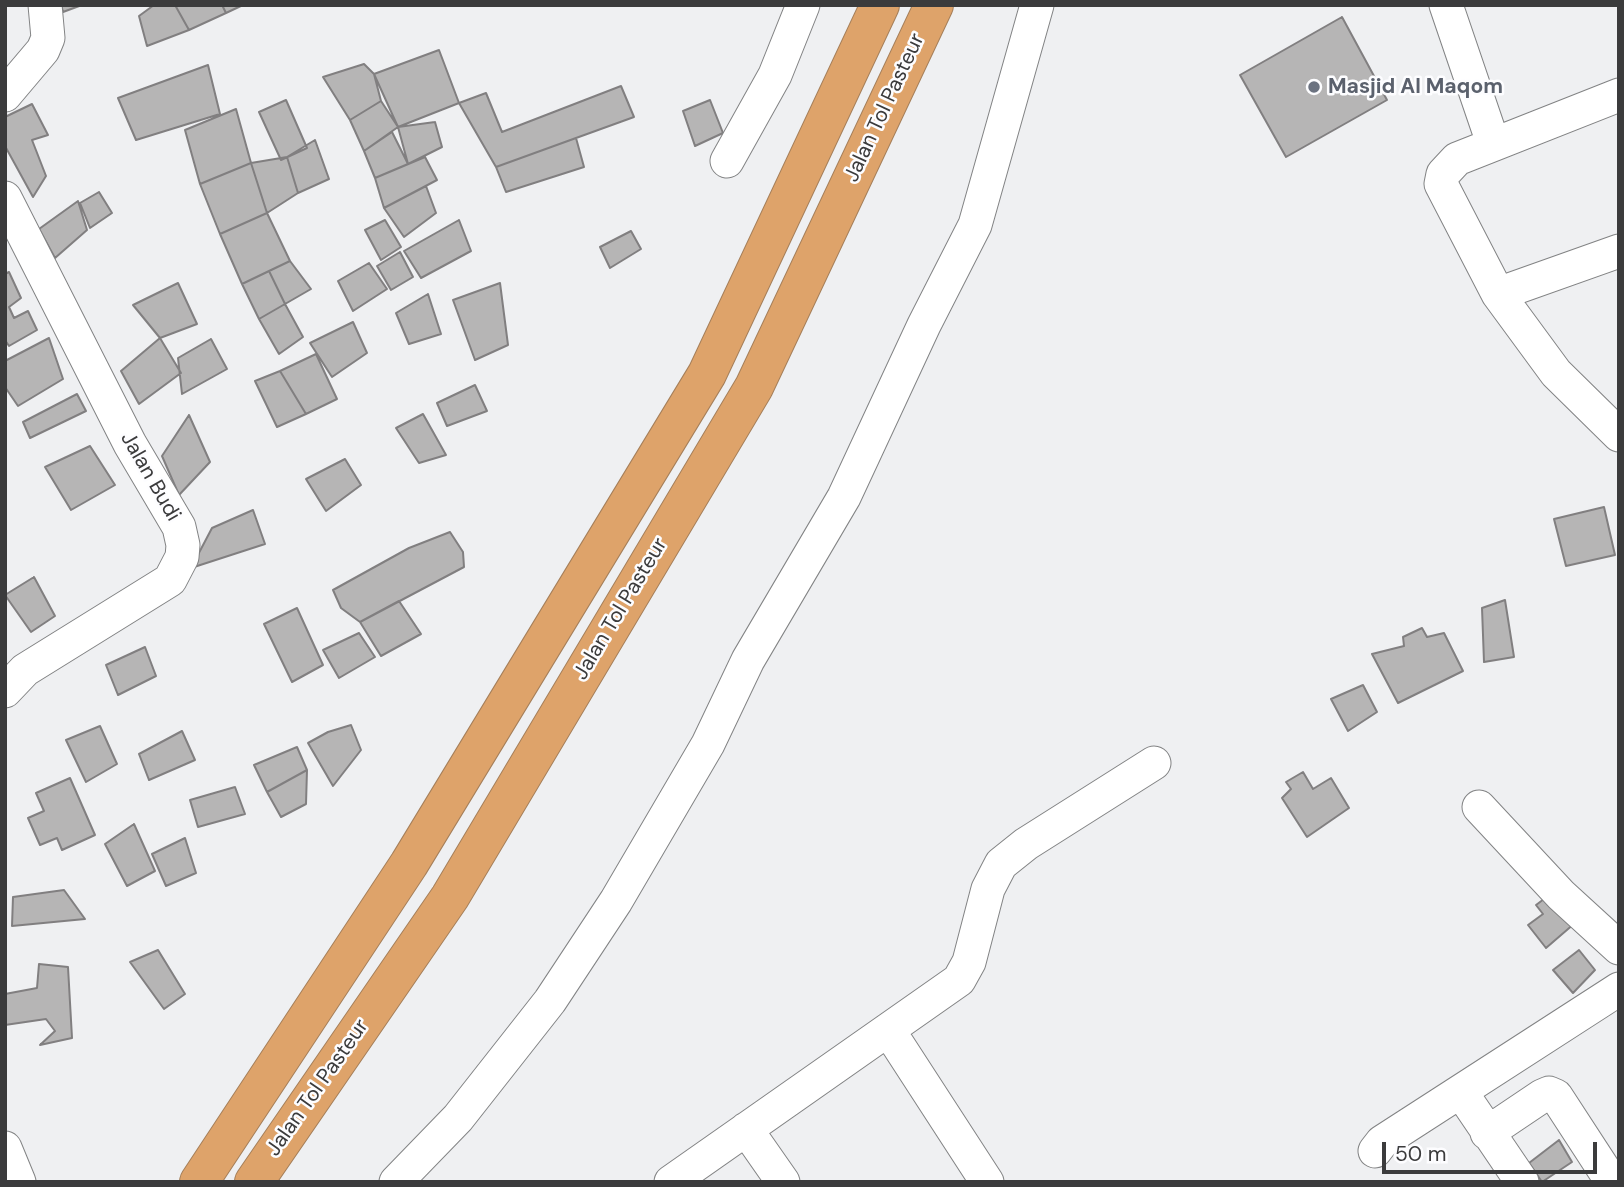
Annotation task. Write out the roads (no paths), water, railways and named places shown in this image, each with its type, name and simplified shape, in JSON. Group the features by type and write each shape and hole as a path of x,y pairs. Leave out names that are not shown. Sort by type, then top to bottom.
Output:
{"highway":[{"name":"Jalan Tol Pasteur","path":"199,1182 409,864 707,373 880,5"},
{"name":"Jalan Tol Pasteur","path":"254,1182 450,898 754,387 934,5"}],"street":[{"path":"5,95 43,50 48,38 45,5"},
{"path":"727,161 775,75 803,5"},
{"path":"396,1182 475,1097 550,1001 616,901 708,744 748,660 844,497 924,325 975,225 1037,5"},
{"path":"1446,5 1493,143"},
{"path":"1619,95 1457,159 1443,174 1441,184 1498,294 1556,373 1619,435"},
{"name":"Jalan Budi","path":"5,198 130,444 179,527 183,545 183,557 170,580 25,670 5,691"},
{"path":"1498,294 1619,251"},
{"path":"671,1182 960,980 969,962 988,889 1002,864 1026,844 1154,763"},
{"path":"1479,807 1561,895 1619,948"},
{"path":"1375,1151 1382,1142 1619,989"},
{"path":"889,1031 987,1182"},
{"path":"1461,1091 1522,1182"},
{"path":"1487,1133 1549,1093 1556,1096 1612,1182"},
{"path":"746,1129 783,1182"}],"place":[{"name":"Masjid Al Maqom","path":"1314,87"}]}
